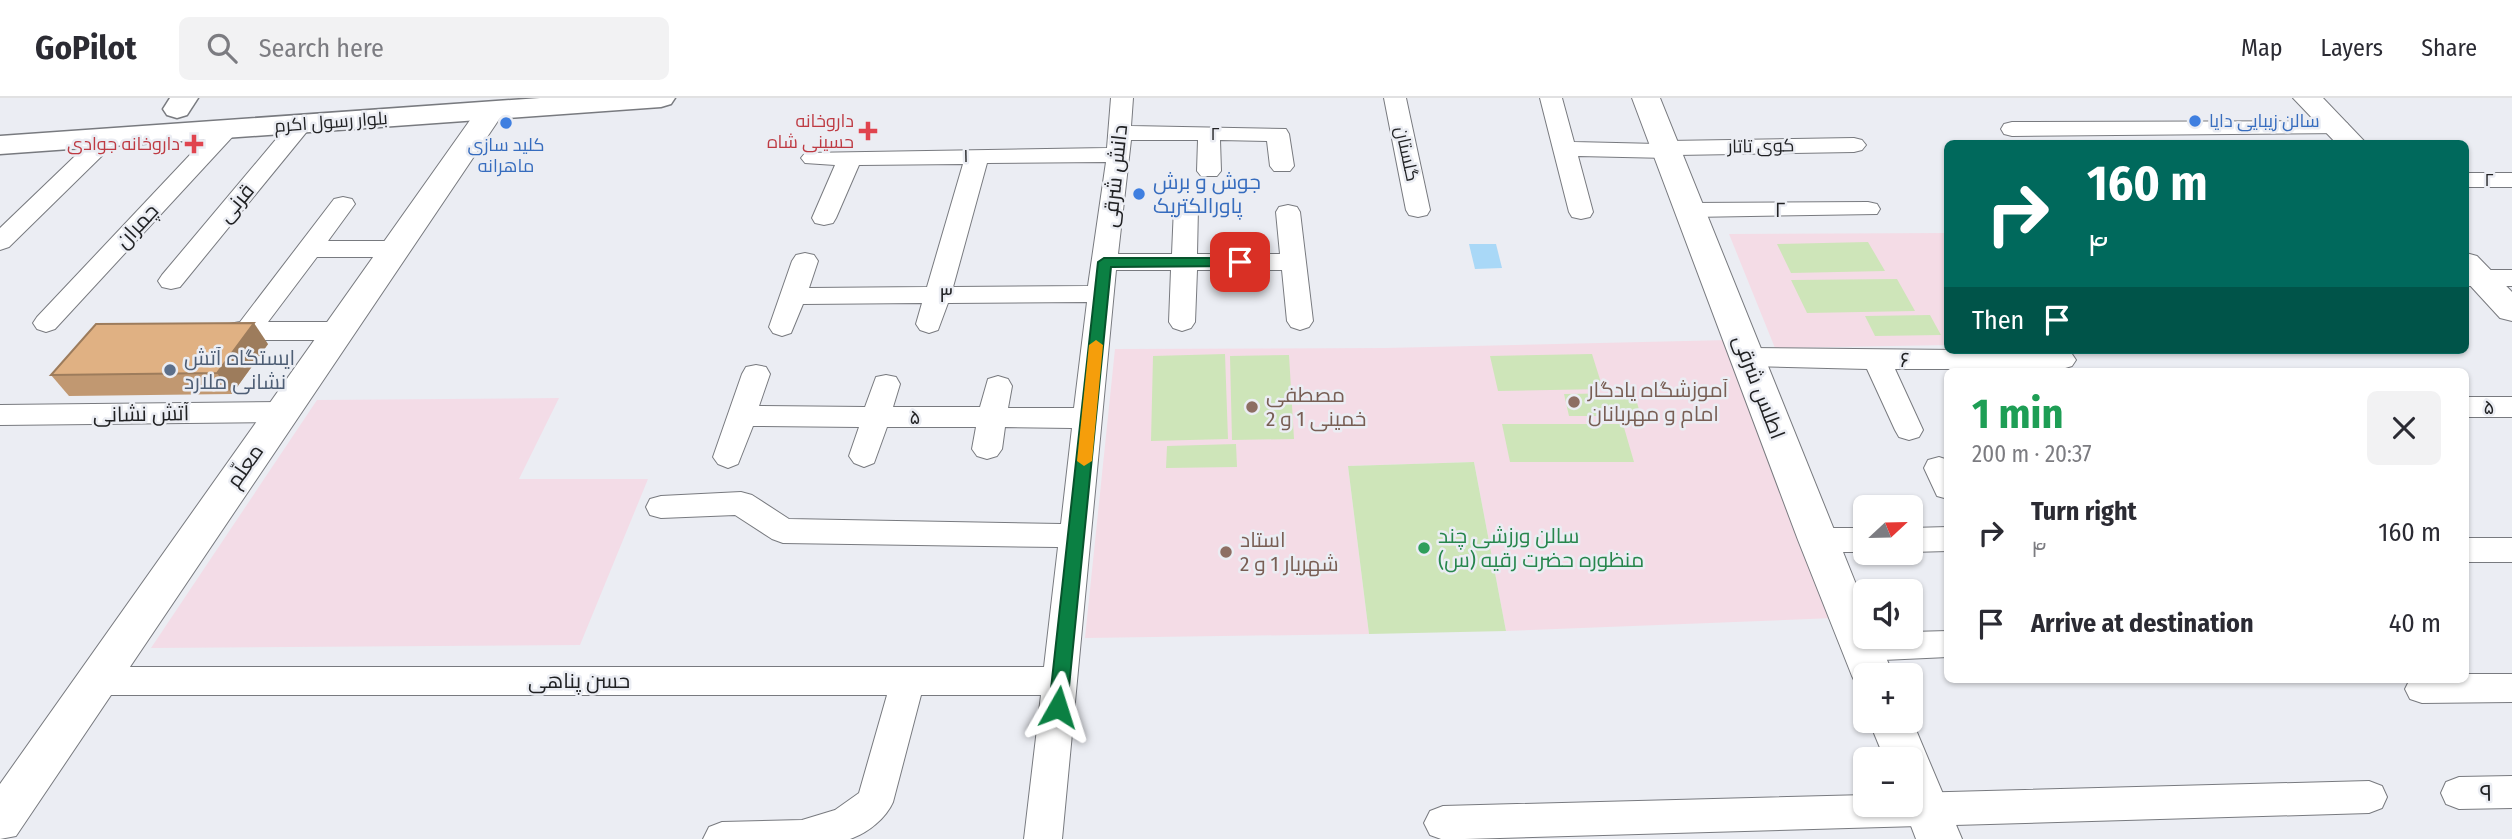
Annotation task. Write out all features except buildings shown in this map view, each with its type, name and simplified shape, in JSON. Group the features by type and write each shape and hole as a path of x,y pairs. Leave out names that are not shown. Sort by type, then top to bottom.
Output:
{"main road":[{"name":"بلوار رسول اکرم","path":"0,122 181,103 323,98"},
{"name":"بلوار رسول اکرم","path":"0,145 661,98"}],"street":[{"name":"دانش شرقی","path":"1043,839 1122,98"},
{"name":"گلستان","path":"1395,98 1418,210"},
{"path":"1550,98 1581,212"},
{"name":"اطلس شرقی","path":"1646,98 1817,540 1867,661"},
{"path":"2307,98 2346,136"},
{"name":"معلّم","path":"0,821 490,112"},
{"name":"قرنی","path":"171,281 301,124"},
{"name":"چمران","path":"46,323 227,129"},
{"path":"2012,129 2346,136"},
{"name":"۲","path":"1119,144 1209,134 1278,134 1282,166"},
{"path":"1209,134 1209,171"},
{"path":"0,242 107,138"},
{"name":"۱","path":"813,158 976,156 1119,144"},
{"name":"کوی تاتار","path":"1564,149 1668,150 1854,145"},
{"path":"929,324 976,156"},
{"path":"824,218 850,158"},
{"name":"۲","path":"2469,180 2512,180"},
{"path":"248,331 343,204"},
{"path":"1182,323 1186,207"},
{"name":"۲","path":"1691,210 1868,209"},
{"path":"1288,212 1300,321"},
{"path":"309,249 395,249"},
{"path":"782,327 791,296 806,261"},
{"path":"1104,262 1294,262"},
{"path":"2470,273 2512,278"},
{"path":"2470,273 2512,311"},
{"name":"۳","path":"791,296 1101,294"},
{"path":"210,331 338,331"},
{"name":"۶","path":"1748,357 2063,360"},
{"path":"1877,360 1909,430"},
{"path":"728,457 756,374"},
{"path":"864,456 886,384"},
{"path":"987,449 998,386"},
{"name":"۵","path":"2469,407 2512,407"},
{"name":"آتش نشانی","path":"0,415 282,412"},
{"name":"۵","path":"742,416 1089,418"},
{"path":"661,508 741,503 783,531 1077,536"},
{"path":"1923,540 1944,539"},
{"path":"1817,540 1853,540"},
{"path":"2469,550 2512,550"},
{"path":"1867,661 1944,645"},
{"name":"حسن پناهی","path":"97,681 1061,681"},
{"path":"722,839 802,837 846,824 875,802 908,681"},
{"path":"2422,689 2512,688"},
{"name":"۹","path":"2459,793 2512,792"},
{"path":"1443,822 1926,806 2369,797"}],"shaded area":[{"path":"1944,233 1944,345 1775,348 1729,234"},
{"path":"1729,340 1834,618 1506,631 1474,462 1348,466 1369,634 1085,638 1115,349 1385,348"},
{"path":"559,398 519,479 648,479 580,645 151,648 317,400"}],"green space":[{"path":"1868,242 1885,271 1791,273 1777,244"},
{"path":"1897,279 1915,311 1807,313 1791,280"},
{"path":"1930,315 1941,335 1875,336 1865,316"},
{"path":"1225,354 1228,439 1151,441 1153,356"},
{"path":"1592,354 1603,389 1498,391 1490,356"},
{"path":"1289,355 1294,439 1232,440 1230,356"},
{"path":"1634,393 1641,416 1569,416 1564,394"},
{"path":"1502,424 1623,424 1634,462 1510,462"},
{"path":"1236,444 1237,467 1166,468 1167,446"},
{"name":"سالن ورزشی چند منظوره حضرت رقیه (س)","path":"1474,462 1506,631 1369,634 1348,466"}],"water":[{"path":"1469,244 1496,244 1502,268 1475,269"}],"slow traffic":[{"path":"1084,461 1096,345"}],"place":[{"name":"سالن زیبایی دایا","path":"2195,121"},
{"name":"کلید سازی ماهرانه","path":"506,123"},
{"name":"داروخانه حسینی شاه","path":"868,131"},
{"name":"داروخانه جوادی","path":"194,144"},
{"name":"جوش و برش پاورالکتریک","path":"1139,194"},
{"name":"ایستگاه آتش نشانی ملارد","path":"170,370"},
{"name":"آموزشگاه یادگار امام و مهربانان","path":"1574,402"},
{"name":"مصطفی خمینی 1 و 2","path":"1252,407"},
{"name":"سالن ورزشی چند منظوره حضرت رقیه (س)","path":"1424,548"},
{"name":"استاد شهریار 1 و 2","path":"1226,552"}],"route":[{"path":"1058,707 1104,262 1240,262"}]}
